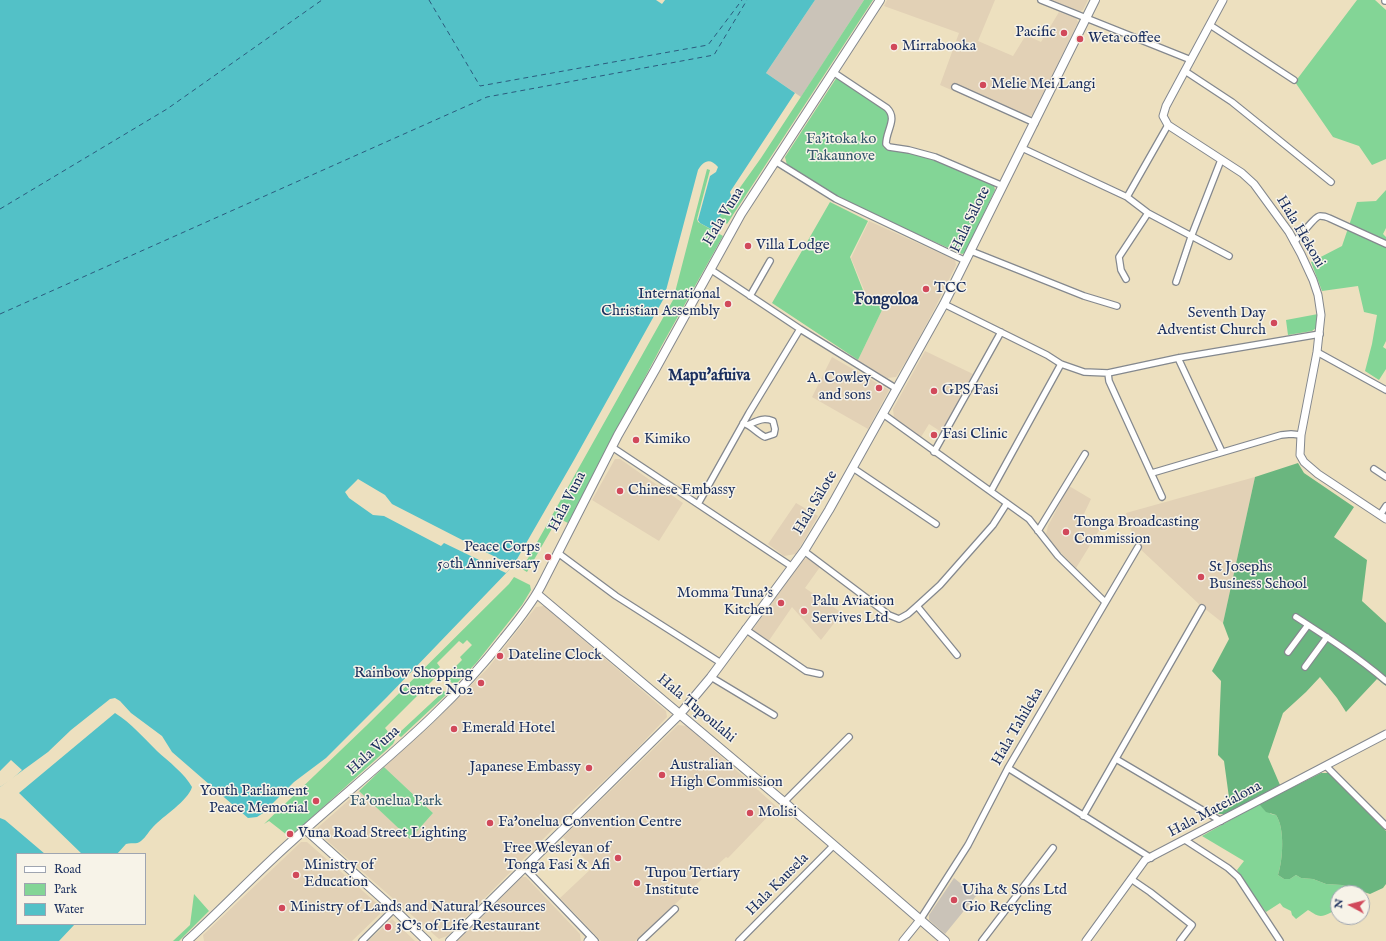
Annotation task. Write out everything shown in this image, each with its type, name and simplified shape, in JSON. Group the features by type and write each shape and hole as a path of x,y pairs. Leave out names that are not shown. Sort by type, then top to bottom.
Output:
{"main road":[{"name":"Hala Vuna","path":"192,940 305,830 386,760 457,693 488,659 537,594 612,447 741,214 880,0"},
{"name":"Hala Sālote","path":"450,941 680,714 711,677 804,551 853,468 944,304 1095,0"},
{"name":"Hala Tupoulahi","path":"537,594 784,802 945,941"},
{"path":"305,830 394,909 427,941"}],"street":[{"path":"1041,0 1191,60"},
{"path":"1126,197 1168,124 1163,116 1164,110 1223,0"},
{"path":"1210,25 1294,80"},
{"path":"1185,70 1232,102 1331,182"},
{"path":"833,72 892,112 893,117 886,138 886,144 889,147 909,150 935,157 1003,186"},
{"path":"955,87 1035,123"},
{"name":"Hala Hekoni","path":"1168,124 1242,173 1254,184 1294,242 1313,280 1318,295 1321,315 1320,334 1301,435 1300,455 1308,466 1383,517"},
{"path":"1022,148 1126,197 1148,213 1229,256"},
{"path":"1176,282 1221,160"},
{"path":"775,161 836,199 966,261"},
{"path":"1126,279 1121,270 1119,257 1148,213"},
{"path":"1294,242 1301,236 1316,217 1320,216 1330,218 1386,244"},
{"path":"971,251 1084,296 1117,306"},
{"path":"750,296 770,261"},
{"path":"710,269 800,329 896,389"},
{"path":"944,304 1047,355 1061,364 1084,372 1108,373 1178,358 1320,334"},
{"path":"698,504 800,329"},
{"path":"934,452 1001,332"},
{"path":"1317,352 1386,390"},
{"path":"1178,358 1222,452"},
{"path":"991,491 1061,364"},
{"path":"1108,373 1109,381 1152,472 1162,497"},
{"path":"883,414 1029,519 1058,556 1105,602"},
{"path":"762,418 768,419 773,421 775,429 774,434 765,437 746,424 762,418"},
{"path":"1152,472 1281,435 1301,435"},
{"path":"612,447 792,566"},
{"path":"1038,531 1085,454"},
{"path":"853,468 936,524"},
{"path":"1374,469 1386,477"},
{"path":"804,551 889,615 899,618 917,606 940,585 993,525 1007,503"},
{"path":"1383,517 1386,506"},
{"name":"Hala Tahileka","path":"920,920 968,845 1008,768 1138,547"},
{"path":"558,554 616,596 721,663"},
{"path":"917,606 957,655"},
{"path":"1083,816 1202,608"},
{"path":"1296,618 1327,637 1386,681"},
{"path":"1288,652 1308,625"},
{"path":"745,629 806,670 820,674"},
{"path":"1306,667 1327,637"},
{"path":"711,677 774,715"},
{"name":"Hala Mateialona","path":"1086,941 1145,860 1386,734"},
{"path":"784,802 849,737"},
{"path":"1116,759 1221,821"},
{"path":"1326,766 1386,826"},
{"path":"1008,768 1151,858"},
{"path":"1185,840 1228,868 1238,878 1280,941"},
{"name":"Hala Kausela","path":"739,941 834,845"},
{"path":"982,941 1053,848"},
{"path":"524,867 592,940"},
{"path":"1130,879 1150,892 1192,925 1180,941"},
{"path":"362,941 394,909"},
{"path":"641,941 674,909"},
{"path":"903,941 920,920"}],"shaded area":[{"path":"815,0 864,0 801,97 766,73"},
{"path":"887,0 995,0 978,41 1013,56 1026,35 1041,42 1059,12 1076,18 1078,22 1033,115 1028,116 1013,110 1010,116 940,85 959,33 884,6"},
{"path":"1048,0 1088,0 1083,10 1077,12"},
{"path":"869,221 955,260 956,265 910,355 896,377 887,378 858,360 883,308 867,297 851,258"},
{"name":"GPS Fasi","path":"925,351 973,374 943,433 929,424 921,437 894,418 893,409"},
{"path":"832,357 889,390 868,429 812,397"},
{"path":"615,459 620,459 683,503 659,541 592,500"},
{"name":"St Josephs Business School","path":"1255,477 1223,623 1200,605 1138,547 1135,543 1126,513"},
{"path":"1069,486 1091,499 1083,516 1100,529 1076,568 1059,551 1046,534 1048,526"},
{"path":"796,503 818,516 796,554 784,556 768,544"},
{"path":"808,558 820,567 805,588 842,613 821,640 792,607 768,642 754,633 753,629 804,559"},
{"path":"544,606 666,711 667,717 627,759 561,821 447,936 439,939 315,830 359,791 410,838 433,813 384,767 427,729 488,668 536,607"},
{"path":"678,725 687,726 777,807 728,858 726,857 635,941 601,941 560,898 593,867 563,837"},
{"path":"301,842 307,842 380,906 380,914 352,941 204,941 203,935"},
{"path":"522,877 526,877 580,934 581,941 457,941"},
{"path":"954,878 976,896 945,934 929,920 929,915"},
{"path":"392,919 415,941 368,941"}],"green space":[{"path":"864,0 873,0 727,224 719,217 761,158"},
{"path":"1357,0 1375,0 1386,10 1386,159 1372,165 1359,146 1333,137 1295,82"},
{"name":"Fa'itoka ko Takaunove","path":"837,77 889,111 890,115 883,147 953,166 994,185 995,190 965,253 962,254 885,220 839,197 787,165 785,157"},
{"path":"707,169 710,170 697,219 698,222 723,236 662,345 568,523 558,518 527,572 522,569 673,300"},
{"path":"1386,190 1386,228 1383,234 1386,237 1386,341 1383,347 1386,349 1386,369 1379,380 1365,371 1377,315 1364,312 1358,286 1322,291 1311,262 1342,246 1357,202 1376,201"},
{"path":"830,202 868,221 850,257 866,298 883,308 858,360 772,303"},
{"path":"1318,314 1316,328 1312,331 1288,335 1286,320"},
{"path":"1298,463 1304,473 1354,507 1334,537 1367,560 1362,601 1386,623 1386,686 1377,679 1346,712 1320,677 1283,713 1268,757 1280,785 1225,814 1215,814 1230,805 1224,761 1218,755 1221,681 1212,671 1229,639 1223,623 1255,477"},
{"path":"514,577 530,585 531,590 522,605 477,662 457,683 452,683 442,674 444,672 447,675 462,660 460,657 472,645 467,640 463,644 459,641 437,663 440,667 434,673 437,676 385,728 395,740 393,744 291,836 287,835 269,821 264,824 366,726 509,584"},
{"path":"444,691 447,694 401,737 399,736 399,733"},
{"name":"Fa'onelua Park","path":"384,767 433,813 410,839 359,791"},
{"path":"1321,773 1329,773 1386,831 1386,884 1383,888 1370,894 1370,885 1326,884 1313,879 1301,878 1296,875 1290,879 1284,879 1278,875 1282,853 1282,836 1279,821 1276,815 1266,812 1259,804"},
{"path":"1259,804 1271,814 1276,815 1281,828 1282,853 1278,875 1284,879 1290,879 1296,875 1301,878 1313,879 1326,884 1342,885 1330,885 1330,913 1320,916 1308,910 1296,919 1292,915 1291,911 1283,907 1280,903 1266,912 1237,870 1244,861 1202,836"},
{"path":"194,894 209,911 179,941 173,941 190,925"}],"water":[{"path":"0,0 656,0 662,4 665,0 815,0 766,73 795,93 730,192 732,199 711,229 700,223 698,220 710,176 716,172 718,167 712,162 707,161 702,164 698,170 664,298 513,566 326,758 294,782 263,813 257,817 248,818 172,752 162,736 131,713 120,701 115,698 110,699 71,730 48,752 0,787"},
{"path":"115,713 132,726 176,768 192,787 186,798 157,823 141,841 126,844 118,853 81,853 19,793"},
{"path":"0,818 5,820 44,853 16,853 16,925 74,925 59,941 0,941"}],"pier":[{"path":"358,479 385,495 392,504 513,566 506,573 444,543 441,546 384,516 373,515 349,498 345,492"},
{"path":"11,760 22,770 0,787 0,771"}],"ferry route":[{"path":"0,209 167,109 322,0"},
{"path":"429,0 480,86 708,45 742,0"},
{"path":"0,314 487,97 714,55 747,0"}],"place":[{"name":"Pacific","path":"1064,33"},
{"name":"Weta coffee","path":"1080,39"},
{"name":"Mirrabooka","path":"894,47"},
{"name":"Melie Mei Langi","path":"983,85"},
{"name":"Villa Lodge","path":"748,246"},
{"name":"TCC","path":"926,289"},
{"name":"International Christian Assembly","path":"728,304"},
{"name":"Seventh Day Adventist Church","path":"1274,323"},
{"name":"A. Cowley and sons","path":"879,388"},
{"name":"GPS Fasi","path":"934,391"},
{"name":"Fasi Clinic","path":"934,435"},
{"name":"Kimiko","path":"636,440"},
{"name":"Chinese Embassy","path":"620,491"},
{"name":"Tonga Broadcasting Commission","path":"1066,532"},
{"name":"Peace Corps 50th Anniversary","path":"548,557"},
{"name":"St Josephs Business School","path":"1201,577"},
{"name":"Momma Tuna's Kitchen","path":"781,603"},
{"name":"Palu Aviation Servives Ltd","path":"804,611"},
{"name":"Dateline Clock","path":"500,656"},
{"name":"Rainbow Shopping Centre No2","path":"481,683"},
{"name":"Emerald Hotel","path":"454,729"},
{"name":"Japanese Embassy","path":"589,768"},
{"name":"Australian High Commission","path":"662,775"},
{"name":"Youth Parliament Peace Memorial","path":"316,801"},
{"name":"Molisi","path":"750,813"},
{"name":"Fa'onelua Convention Centre","path":"490,823"},
{"name":"Vuna Road Street Lighting","path":"290,834"},
{"name":"Free Wesleyan of Tonga Fasi & Afi","path":"618,858"},
{"name":"Ministry of Education","path":"296,875"},
{"name":"Tupou Tertiary Institute","path":"637,883"},
{"name":"Uiha & Sons Ltd Gio Recycling","path":"954,900"},
{"name":"Ministry of Lands and Natural Resources","path":"282,908"},
{"name":"3C's of Life Restaurant","path":"388,927"}],"district":[{"name":"Fongoloa","path":"886,301"},
{"name":"Mapu'afuiva","path":"709,377"}]}
